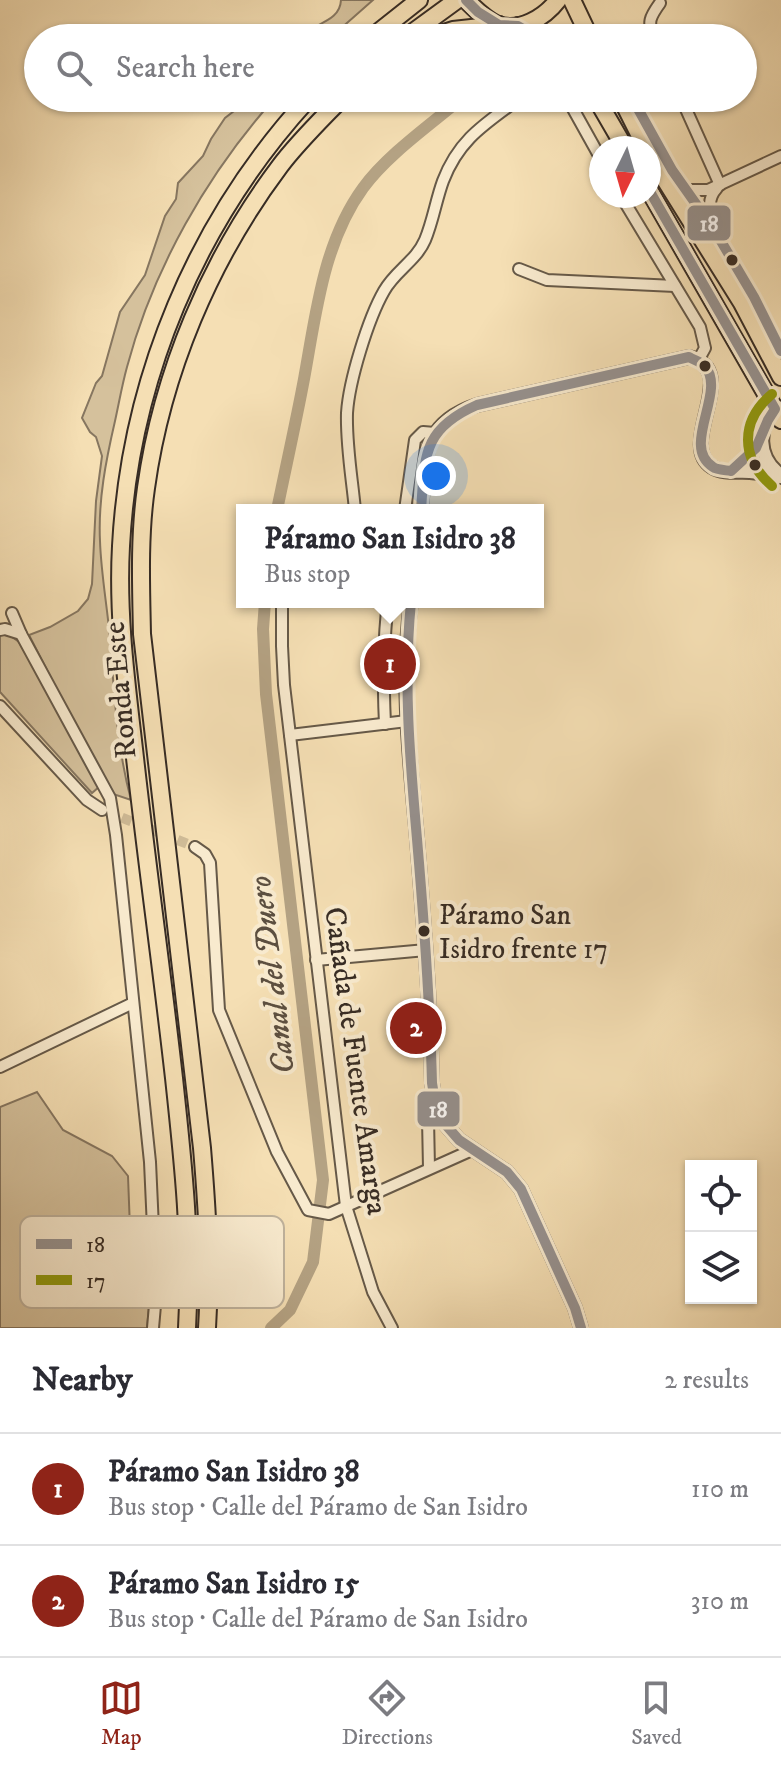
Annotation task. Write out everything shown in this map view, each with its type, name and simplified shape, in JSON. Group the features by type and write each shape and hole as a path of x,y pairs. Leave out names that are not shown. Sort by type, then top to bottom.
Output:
{"main road":[{"path":"394,19 405,0"},
{"path":"388,24 419,0"},
{"path":"424,24 457,0"},
{"path":"466,0 497,24"},
{"path":"524,24 547,13 558,0"},
{"path":"572,0 583,24"},
{"name":"Ronda Este","path":"187,1216 123,648 121,546 130,457 168,321 201,248 237,191 296,112"},
{"name":"Ronda Este","path":"207,1216 202,1148 142,634 141,558 145,489 174,368 207,287 234,235 281,164 329,112"},
{"path":"604,112 618,136"},
{"path":"628,112 640,136"},
{"path":"661,173 742,303 781,377"},
{"path":"660,208 779,411"},
{"name":"Ronda Este","path":"187,1328 188,1308"},
{"name":"Ronda Este","path":"207,1328 208,1308"}],"street":[{"path":"650,24 651,15 660,3"},
{"path":"355,504 347,412 353,378 375,307 390,279 415,257 425,239 443,181 457,152 476,131 501,112"},
{"path":"575,112 589,137"},
{"path":"687,112 720,185"},
{"path":"686,190 708,190 781,156"},
{"path":"715,231 709,203 711,195 720,185"},
{"path":"628,208 700,327 705,348 699,359"},
{"path":"519,269 547,280 675,286"},
{"path":"422,504 430,443 439,427 459,411 689,357 699,359 712,385 700,440 703,454 712,467 781,476"},
{"path":"779,411 763,428 761,438 767,460 781,476"},
{"path":"406,504 415,440 423,432 435,433"},
{"path":"731,471 748,459 761,438"},
{"name":"Cañada de Fuente Amarga","path":"282,608 284,685 346,1206 373,1292 392,1328"},
{"path":"385,724 383,652 387,608"},
{"path":"410,608 406,637 407,721 435,1101 445,1124 459,1140 507,1172 521,1189 575,1308 581,1328"},
{"path":"12,613 110,798 150,1162 152,1216"},
{"path":"0,630 21,634"},
{"path":"0,706 87,800 102,810"},
{"path":"290,735 407,721"},
{"path":"195,847 205,854 210,863 219,1010 277,1152 308,1210 329,1214 472,1150"},
{"path":"316,960 426,950"},
{"path":"0,1067 133,1003"},
{"path":"429,1168 428,1119 435,1101"},
{"path":"153,1328 155,1308"}],"shaded area":[{"path":"341,0 373,0 346,24 320,24 336,14"},
{"path":"233,112 263,112 205,191 167,259 138,330 127,367 106,465 100,510 101,553 119,740 131,800 110,793 29,635 78,611 88,599 92,584 96,501 102,456 96,437 82,418 96,383 102,376 120,312 145,275 165,216 176,199 178,183 203,156 225,118"},
{"path":"8,634 19,642 100,786 92,793 0,692 0,635"},
{"path":"37,1092 63,1130 112,1156 128,1176 130,1216 20,1216 20,1308 149,1308 147,1328 0,1328 0,1107"}],"waterway":[{"name":"Canal del Duero","path":"278,504 317,305 339,232 349,209 373,176 396,152 445,112"},
{"name":"Canal del Duero","path":"265,608 266,694 323,1180 313,1262 290,1310 271,1328"}],"tunnel":[{"path":"108,812 195,847"}],"transit line":[{"name":"18","path":"466,0 497,24"},
{"name":"18","path":"640,112 672,170 715,231 754,297 781,351"},
{"name":"18","path":"422,504 430,446 436,435 459,414 477,405 689,357 705,366 710,377 711,390 701,446 704,458 715,468 731,471 756,448 775,409 659,208"},
{"name":"17","path":"772,394 754,416 748,440 754,464 772,486"},
{"name":"18","path":"411,608 408,721 435,1101 445,1124 459,1140 507,1172 521,1189 575,1308 581,1328"}],"place":[{"name":"Páramo San Isidro 38","path":"390,664"},
{"name":"Páramo San Isidro frente 17","path":"424,931"},
{"name":"Páramo San Isidro 15","path":"416,1028"}]}
